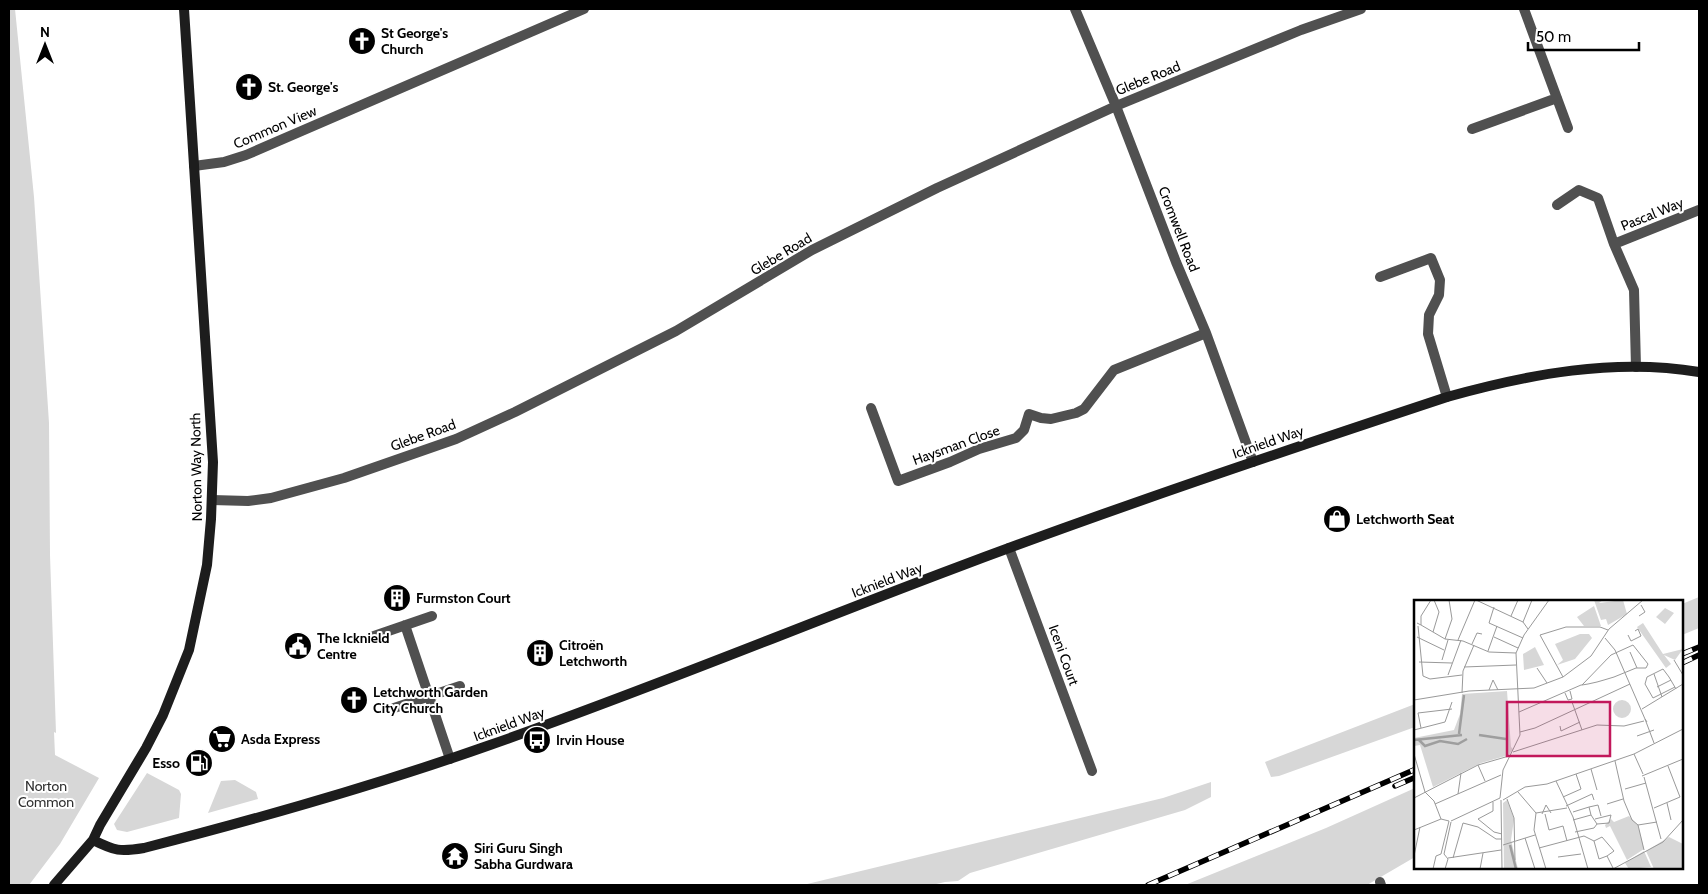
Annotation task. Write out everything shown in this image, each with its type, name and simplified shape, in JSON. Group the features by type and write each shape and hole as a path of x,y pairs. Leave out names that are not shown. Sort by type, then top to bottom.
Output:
{"street":[{"name":"Norton Way North","path":"54,885 93,840 100,824 146,748 163,714 189,650 207,565 213,462 184,9"},
{"name":"Common View","path":"194,166 224,162 246,155 584,9"},
{"name":"Cromwell Road","path":"1075,9 1116,106 1176,262 1206,332 1253,462"},
{"name":"Glebe Road","path":"212,500 248,501 278,496 344,478 456,439 523,408 676,331 812,250 937,188 1116,106 1302,30 1361,9"},
{"path":"1524,9 1568,128"},
{"path":"1472,130 1557,98"},
{"name":"Pascal Way","path":"1557,205 1579,190 1598,198 1614,244 1634,290 1636,367"},
{"name":"Pascal Way","path":"1614,244 1699,210"},
{"path":"1380,277 1431,258 1440,280 1439,295 1429,315 1428,334 1447,396"},
{"name":"Haysman Close","path":"871,408 898,481 950,462 978,449 1016,438 1024,430 1029,414 1051,419 1084,410 1114,370 1206,332"},
{"name":"Icknield Way","path":"93,840 114,850 122,851 144,848 281,811 450,759 627,695 1009,548 1447,396 1490,385 1561,371 1636,367 1699,372"},
{"name":"Iceni Court","path":"1009,548 1092,771"},
{"path":"371,637 432,616"},
{"path":"405,625 450,759"},
{"path":"394,708 460,686"}],"green space":[{"name":"Norton Common","path":"9,9 15,9 34,197 49,423 55,755 99,778 60,844 29,885 11,885 9,883"},
{"path":"1699,597 1699,628 1683,635 1683,604"},
{"path":"1414,704 1414,727 1279,776 1271,777 1265,762"},
{"path":"147,773 179,790 181,794 179,818 127,832 117,830 114,824"},
{"path":"235,780 256,792 258,799 208,813 221,781"},
{"path":"1211,782 1211,797 1185,810 970,873 958,881 932,885 803,885 1163,798"},
{"path":"1414,788 1414,858 1367,885 1185,885 1326,828"}],"railway":[{"path":"1683,654 1699,647"},
{"path":"1683,663 1699,655"},
{"path":"1148,885 1414,770"},
{"path":"1395,786 1414,778"}],"place":[{"name":"St George's Church","path":"362,41"},
{"name":"St. George's","path":"249,87"},
{"name":"Letchworth Seat","path":"1337,519"},
{"name":"Furmston Court","path":"397,598"},
{"name":"The Icknield Centre","path":"298,646"},
{"name":"Citroën Letchworth","path":"540,653"},
{"name":"Letchworth Garden City Church","path":"354,700"},
{"name":"Asda Express","path":"222,739"},
{"name":"Irvin House","path":"537,740"},
{"name":"Esso","path":"199,763"},
{"name":"Siri Guru Singh Sabha Gurdwara","path":"455,856"}]}
